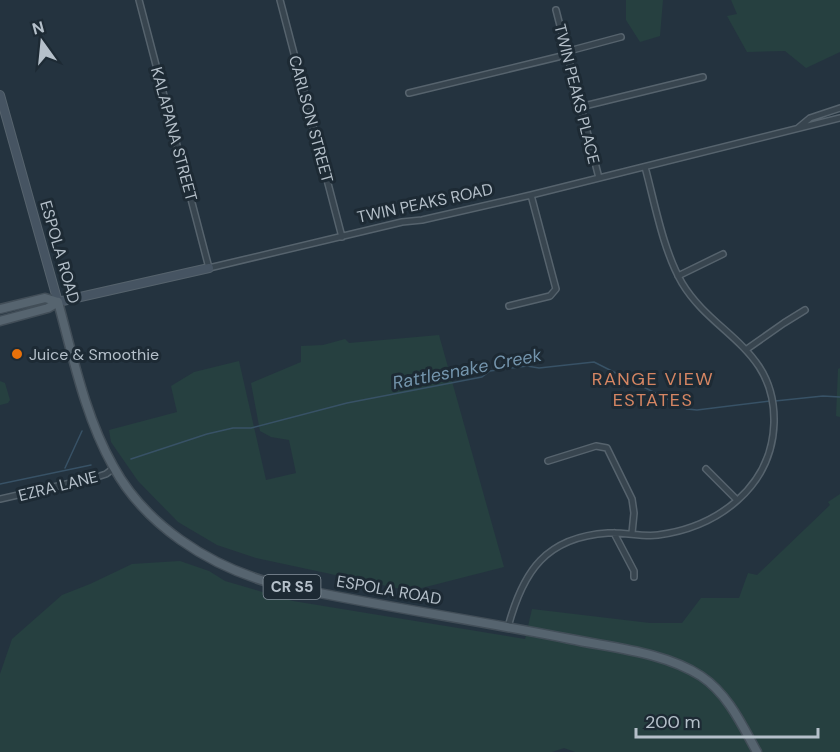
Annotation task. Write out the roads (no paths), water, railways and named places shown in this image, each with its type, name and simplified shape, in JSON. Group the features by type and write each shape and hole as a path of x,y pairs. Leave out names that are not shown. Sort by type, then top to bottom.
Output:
{"main road":[{"name":"ESPOLA ROAD","path":"0,95 87,404 114,468 132,494 163,525 200,553 239,572 288,586 663,659 692,671 713,685 739,720 757,752"},
{"name":"TWIN PEAKS ROAD","path":"0,321 48,308 58,302 209,268"},
{"name":"TWIN PEAKS ROAD","path":"0,309 45,298 58,302"}],"street":[{"name":"KALAPANA STREET","path":"139,0 209,268"},
{"name":"CARLSON STREET","path":"280,0 342,237"},
{"name":"TWIN PEAKS PLACE","path":"556,10 599,178"},
{"path":"409,93 621,37"},
{"path":"580,107 703,77"},
{"name":"TWIN PEAKS ROAD","path":"797,129 810,118 840,108"},
{"name":"TWIN PEAKS ROAD","path":"209,268 531,195 840,118"},
{"path":"508,627 520,589 541,560 568,542 587,536 614,533 657,535 690,529 719,515 737,500 751,486 769,454 773,431 773,405 763,374 747,349 691,295 678,276 670,258 645,167"},
{"path":"508,306 550,296 556,289 531,195"},
{"path":"678,276 723,254"},
{"path":"747,349 784,322 806,310"},
{"path":"548,461 596,446 607,448 632,499 634,513 632,533"},
{"name":"EZRA LANE","path":"0,499 98,477 114,468"},
{"path":"706,469 737,500"},
{"path":"614,533 634,571 634,577"}],"waterway":[{"name":"Rattlesnake Creek","path":"131,459 207,434 233,428 251,428 347,403 482,377 490,371 527,366 539,368 594,362 687,409 697,410 770,401"},
{"name":"Rattlesnake Creek","path":"775,401 823,396 840,397"},
{"path":"65,468 82,431"},
{"name":"Rattlesnake Creek","path":"0,484 91,465"}],"place":[{"name":"Juice & Smoothie","path":"17,354"}],"district":[{"name":"RANGE VIEW ESTATES","path":"653,389"}]}
